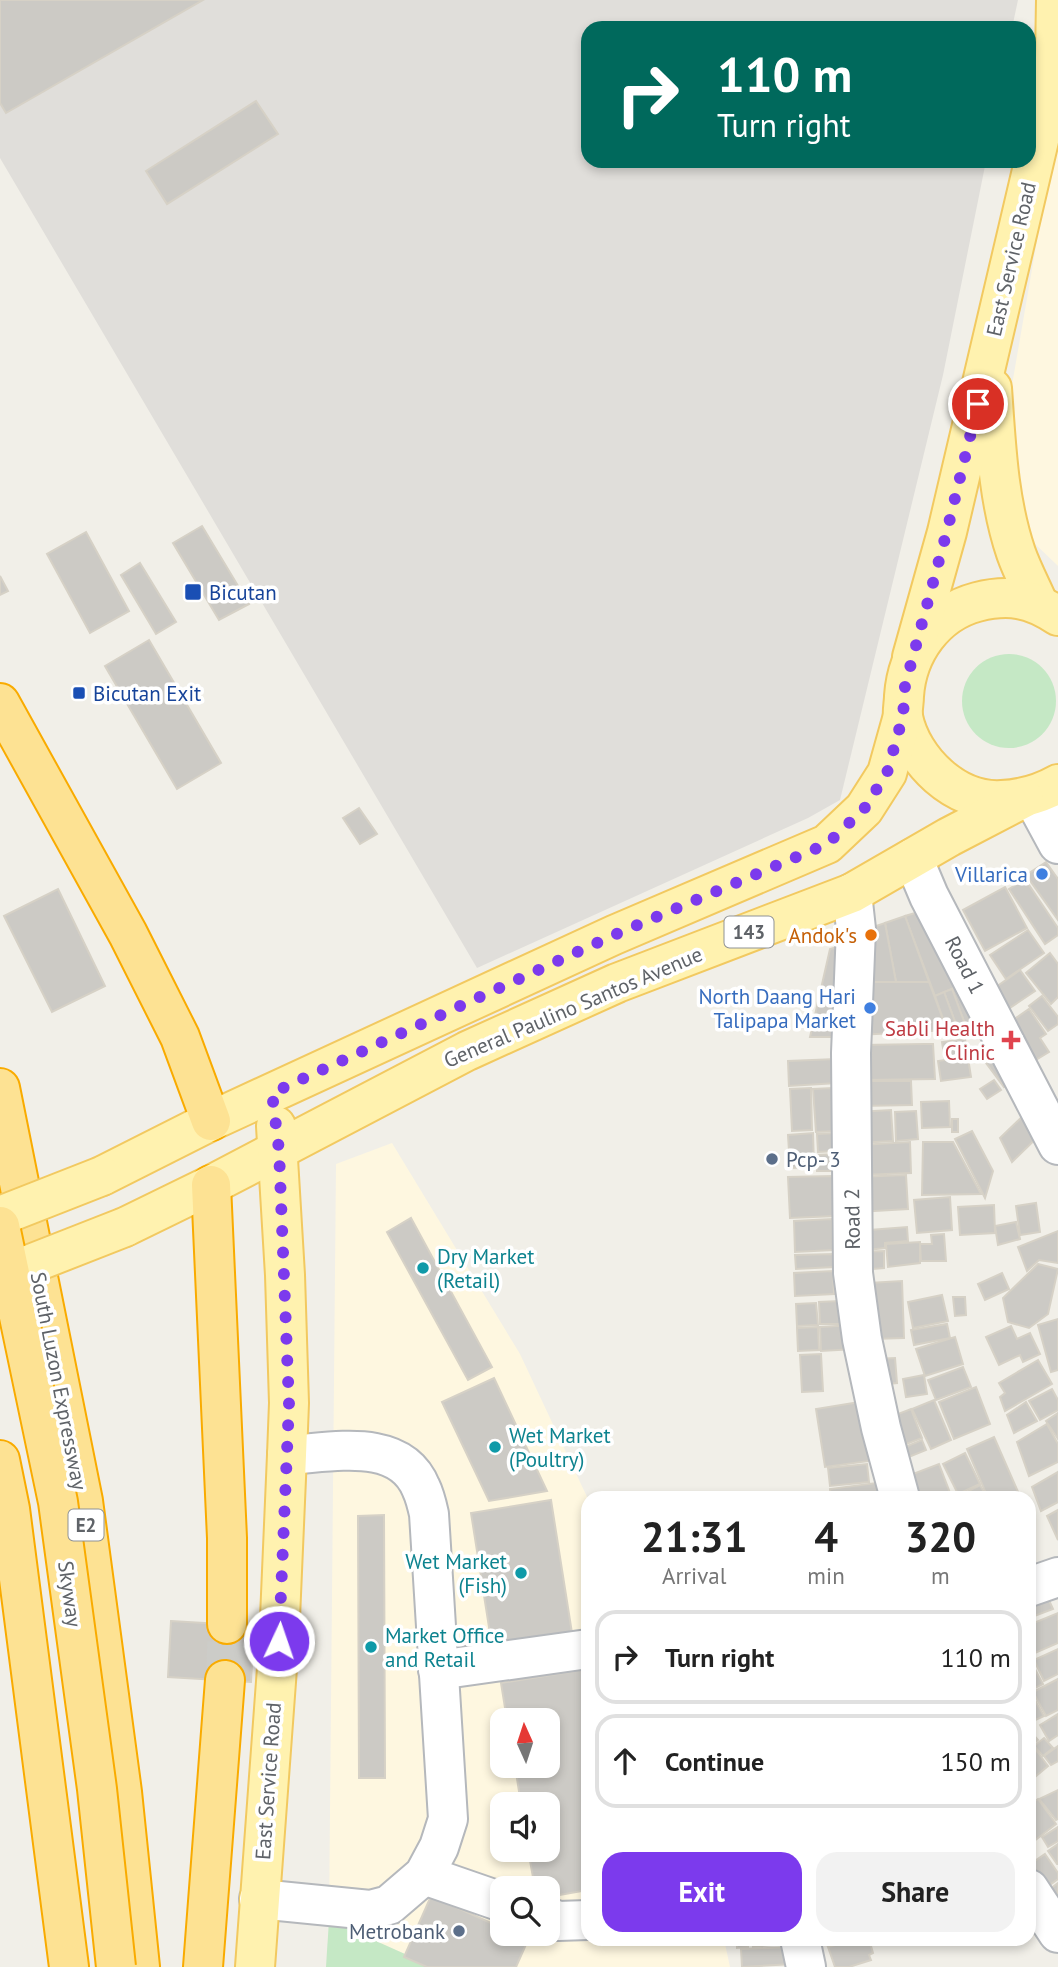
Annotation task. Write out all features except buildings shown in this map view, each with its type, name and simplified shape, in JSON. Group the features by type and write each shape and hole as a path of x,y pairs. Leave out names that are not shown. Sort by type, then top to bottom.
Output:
{"highway":[{"path":"0,703 128,934 180,1037 211,1121"},
{"name":"South Luzon Expressway","path":"0,1088 83,1501 122,1792 140,1967"},
{"path":"211,1185 227,1538 227,1624"},
{"name":"Skyway","path":"0,1226 58,1502 97,1789 116,1967"},
{"path":"0,1460 10,1509 69,1967"},
{"path":"0,1612 44,1967"},
{"path":"203,1967 225,1680"}],"main road":[{"name":"East Service Road","path":"1036,150 1055,59 1056,0"},
{"name":"East Service Road","path":"912,657 947,531 1032,168"},
{"name":"East Service Road","path":"990,352 999,484 1016,555 1048,609"},
{"name":"143","path":"1042,793 999,801 965,793 936,775 915,748 903,716 905,686 912,657 937,622 960,607 999,597 1048,609"},
{"name":"General Paulino Santos Avenue","path":"0,1216 102,1176 211,1121 614,935 827,844 864,809 887,773 903,716"},
{"name":"General Paulino Santos Avenue","path":"0,1276 125,1227 467,1051 617,983 852,893 913,858 1042,793"},
{"name":"East Service Road","path":"255,1967 279,1641 289,1404 279,1150 272,1093"},
{"path":"211,1121 211,1185"}],"street":[{"path":"1042,793 1058,844"},
{"name":"Road 1","path":"913,858 929,896 1058,1145"},
{"name":"Road 2","path":"852,893 856,929 851,1053 853,1273 862,1339 881,1428 899,1491"},
{"path":"258,1899 370,1910 389,1905 424,1875 439,1847 448,1819 429,1514 421,1486 408,1467 393,1456 365,1451 288,1455"},
{"path":"1036,1585 1058,1577"},
{"path":"438,1670 581,1650"},
{"path":"424,1875 490,1898"},
{"path":"1036,1900 1058,1934"},
{"path":"560,1921 581,1920"},
{"path":"802,1946 806,1967"}],"shaded area":[{"path":"0,0 1018,0 1014,21 581,21 581,168 985,168 943,375 840,800 808,818 477,968 0,158"},
{"path":"1058,119 1058,566 1032,541 1014,500 1008,408"},
{"path":"392,1143 520,1354 584,1491 581,1491 581,1946 726,1946 730,1967 434,1967 329,1920 336,1164"}],"green space":[{"path":"1009,654 1027,658 1042,668 1052,683 1056,701 1052,719 1042,734 1027,744 1009,748 991,744 976,734 966,719 962,701 966,683 976,668 991,658"},
{"path":"329,1920 434,1967 326,1967"}],"tunnel":[{"path":"225,1680 227,1624"}],"place":[{"name":"Bicutan","path":"193,592"},
{"name":"Bicutan Exit","path":"79,693"},
{"name":"Villarica","path":"1042,874"},
{"name":"Andok's","path":"871,935"},
{"name":"North Daang Hari Talipapa Market","path":"870,1008"},
{"name":"Sabli Health Clinic","path":"1011,1040"},
{"name":"Pcp- 3","path":"772,1159"},
{"name":"Dry Market (Retail)","path":"423,1268"},
{"name":"Wet Market (Poultry)","path":"495,1447"},
{"name":"Wet Market (Fish)","path":"521,1573"},
{"name":"Market Office and Retail","path":"371,1647"},
{"name":"Metrobank","path":"459,1931"}],"route":[{"path":"279,1641 289,1404 279,1150 272,1093 614,935 827,844 864,809 887,773 903,716 905,686 978,404"}]}
